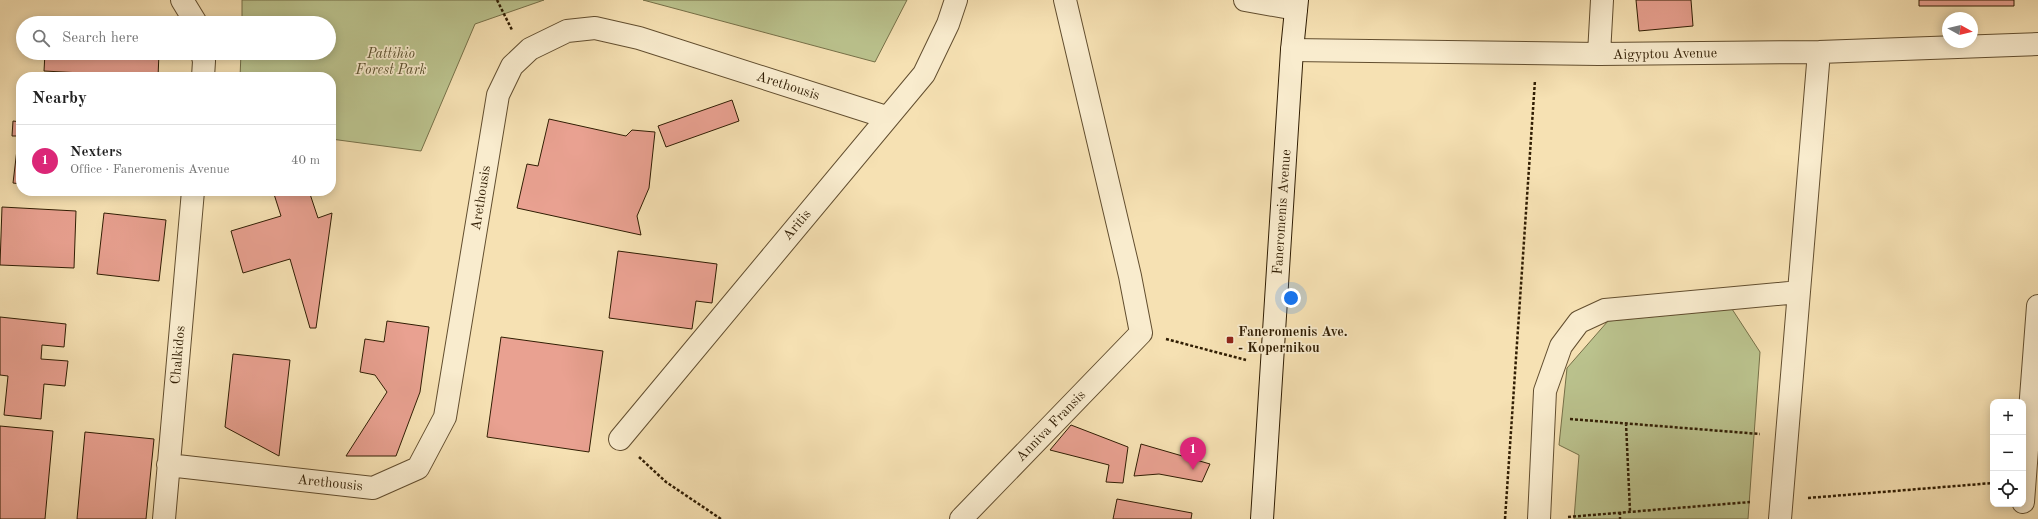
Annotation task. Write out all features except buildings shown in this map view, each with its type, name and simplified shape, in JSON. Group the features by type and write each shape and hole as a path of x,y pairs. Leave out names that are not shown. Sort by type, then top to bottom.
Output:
{"street":[{"path":"182,0 192,16"},
{"name":"Aritis","path":"620,439 886,117 924,74 948,24 956,0"},
{"path":"1065,0 1130,276 1141,333"},
{"path":"1245,0 1297,4"},
{"path":"1599,54 1602,0"},
{"name":"Faneromenis Avenue","path":"1262,519 1292,50 1297,4"},
{"name":"Arethousis","path":"168,465 374,488 418,468 445,417 498,95 512,66 530,49 568,31 596,28 639,38 886,117"},
{"name":"Aigyptou Avenue","path":"1292,50 1599,54 1819,52 2038,44"},
{"path":"1781,509 1819,52"},
{"path":"203,72 204,60"},
{"name":"Chalkidos","path":"164,519 193,196"},
{"path":"1539,519 1545,391 1561,346 1579,322 1605,310 1799,292"},
{"path":"2025,471 2038,306"},
{"name":"Anniva Fransis","path":"961,519 1141,333"},
{"path":"2022,519 2023,507"}],"path":[{"path":"497,0 513,32 530,49"},
{"path":"1505,519 1537,53"},
{"path":"1141,333 1272,367"},
{"path":"1544,417 1787,437"},
{"path":"1626,423 1630,511"},
{"path":"620,439 666,482 721,519"},
{"path":"1781,509 1990,483"},
{"path":"1568,517 1750,502"},
{"path":"1620,512 1620,519"}],"green space":[{"name":"Pattihio Forest Park","path":"242,0 544,0 475,24 421,151 336,140 336,72 240,72 241,60 336,60 336,16 242,16"},
{"path":"643,0 907,0 875,62"},
{"path":"1732,309 1760,352 1748,519 1574,519 1579,455 1559,445 1567,368 1608,321"}],"place":[{"name":"Faneromenis Ave. - Kopernikou","path":"1230,340"},
{"name":"Nexters","path":"1193,470"}]}
